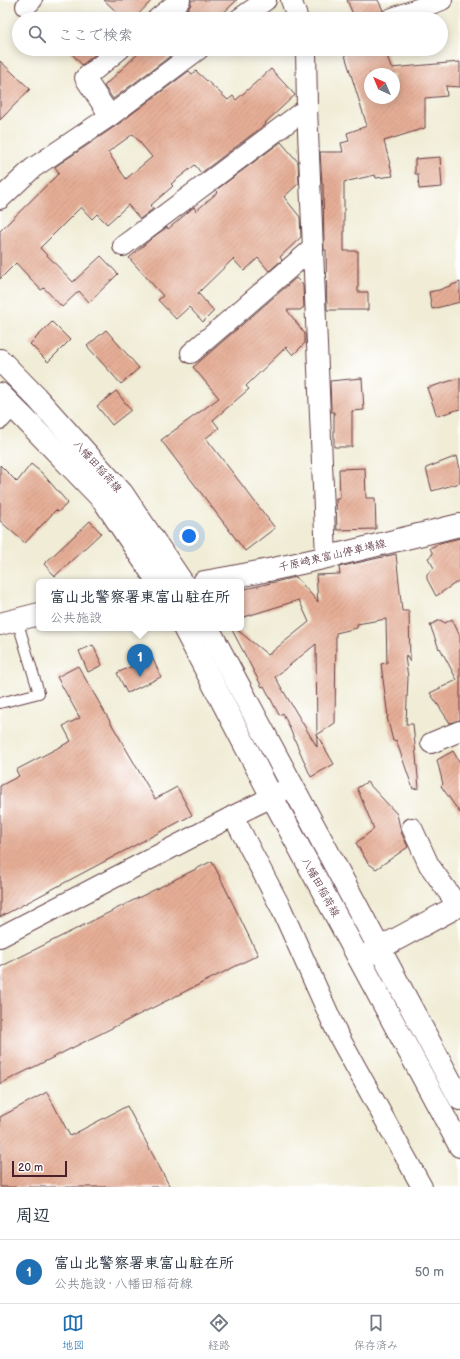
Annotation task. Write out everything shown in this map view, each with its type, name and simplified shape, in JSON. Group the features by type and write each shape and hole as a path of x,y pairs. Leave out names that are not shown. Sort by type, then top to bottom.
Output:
{"main road":[{"name":"八幡田稲荷線","path":"0,360 36,397 122,493 180,579"},
{"name":"八幡田稲荷線","path":"4,406 104,501 156,579"},
{"name":"千原崎東富山停車場線","path":"224,579 460,526"},
{"path":"9,622 36,615"},
{"name":"八幡田稲荷線","path":"186,631 272,798 360,958 460,1146"},
{"name":"八幡田稲荷線","path":"210,631 460,1098"},
{"path":"360,958 459,906"}],"street":[{"path":"165,12 180,0"},
{"path":"249,12 266,0"},
{"path":"291,0 295,12"},
{"path":"409,12 442,0"},
{"path":"110,116 85,78 112,56"},
{"path":"0,199 32,168 110,116 190,56"},
{"path":"306,56 326,557"},
{"path":"123,246 307,108"},
{"path":"191,353 313,248"},
{"path":"431,743 459,735"},
{"path":"0,937 233,816 272,798 292,785"},
{"path":"233,816 281,908 338,1035 422,1187"},
{"path":"412,828 429,865 459,906"}],"lane":[{"path":"0,703 39,693 9,622"}],"building":[{"path":"104,0 152,0 141,12 117,12"},
{"path":"191,0 237,0 224,12 184,12 191,4"},
{"path":"347,0 378,0 383,10 382,12 352,12"},
{"path":"74,56 93,56 82,65"},
{"path":"136,56 171,56 113,99 104,86"},
{"path":"345,56 387,56 391,68 460,62 460,87 446,86 447,96 425,98 425,128 384,141 393,176 376,178 375,175 344,182 344,251 358,251 358,292 368,292 368,310 327,310 326,250 324,250 323,184 320,152 343,152 341,143 349,141 347,133 367,126"},
{"path":"0,61 30,89 0,120"},
{"path":"271,69 295,95 265,123 266,124 201,173 195,165 171,184 173,186 150,206 153,209 140,219 128,205 107,224 97,214 92,219 81,207 40,248 73,282 101,256 118,274 89,302 79,291 62,307 44,288 41,290 16,263 0,279 0,231 59,173 55,167 117,125 189,71 192,74 196,71 228,100 233,96 236,100","holes":["133,134 152,157 126,179 108,152"]},
{"path":"281,142 298,162 299,183 284,197 300,217 301,237 280,257 282,260 269,271 258,258 244,271 233,259 198,293 214,311 203,322 189,307 176,319 158,300 163,296 129,258 152,238 167,227 168,229 194,207 196,211 218,192 216,190"},
{"path":"440,157 442,187 419,189 418,174 415,174 415,159"},
{"path":"296,278 303,285 304,307 300,310 287,310 305,334 305,343 293,355 286,347 246,386 249,389 213,420 219,428 206,438 275,528 245,551 161,440 219,398 193,367"},
{"path":"460,282 460,302 432,309 429,292"},
{"path":"52,322 70,340 48,362 30,344"},
{"path":"106,330 139,368 121,384 87,346"},
{"path":"362,378 364,410 352,411 352,447 334,447 334,412 331,412 330,381"},
{"path":"460,378 460,409 437,416 427,388"},
{"path":"116,391 131,410 112,425 97,406"},
{"path":"457,456 460,469 460,483 432,491 426,468"},
{"path":"31,464 42,473 68,503 58,512 56,510 25,543 0,521 0,465 17,482"},
{"path":"365,468 366,498 375,498 376,529 337,530 336,499 340,499 339,469"},
{"path":"90,521 101,533 55,576 44,564"},
{"path":"460,538 460,580 436,596 427,579 427,574 434,568 428,558 433,554 430,548 440,543"},
{"path":"396,554 402,611 409,611 410,662 406,655 405,657 408,677 406,724 413,724 419,788 413,789 396,740 393,741 387,717 381,664 387,663 386,619 357,624 357,628 336,633 335,723 317,735 334,764 311,777 283,713 279,715 264,686 262,687 233,631 239,631 268,655 309,622 299,600 244,617 244,589 296,577 318,602 316,575 340,574 339,567","holes":["316,644 317,735 317,747 275,677"]},
{"path":"452,619 460,636 460,720 450,723 430,693 457,680 440,648 439,649 430,625 440,620 445,623"},
{"path":"93,645 102,665 88,672 79,651"},
{"path":"152,657 161,677 127,693 117,673"},
{"path":"78,666 155,799 177,787 192,815 0,917 0,786 19,776 16,770 71,741 63,726 80,718 57,677"},
{"path":"453,751 460,763 460,813 441,786 443,784 437,760"},
{"path":"367,782 397,814 401,832 408,847 376,869 368,863 356,843 374,829 357,788"},
{"path":"212,861 258,955 0,1084 0,967"},
{"path":"47,1092 70,1136 127,1106 170,1187 0,1187 0,1117"}],"place":[{"name":"富山北警察署東富山駐在所","path":"140,677"}]}
